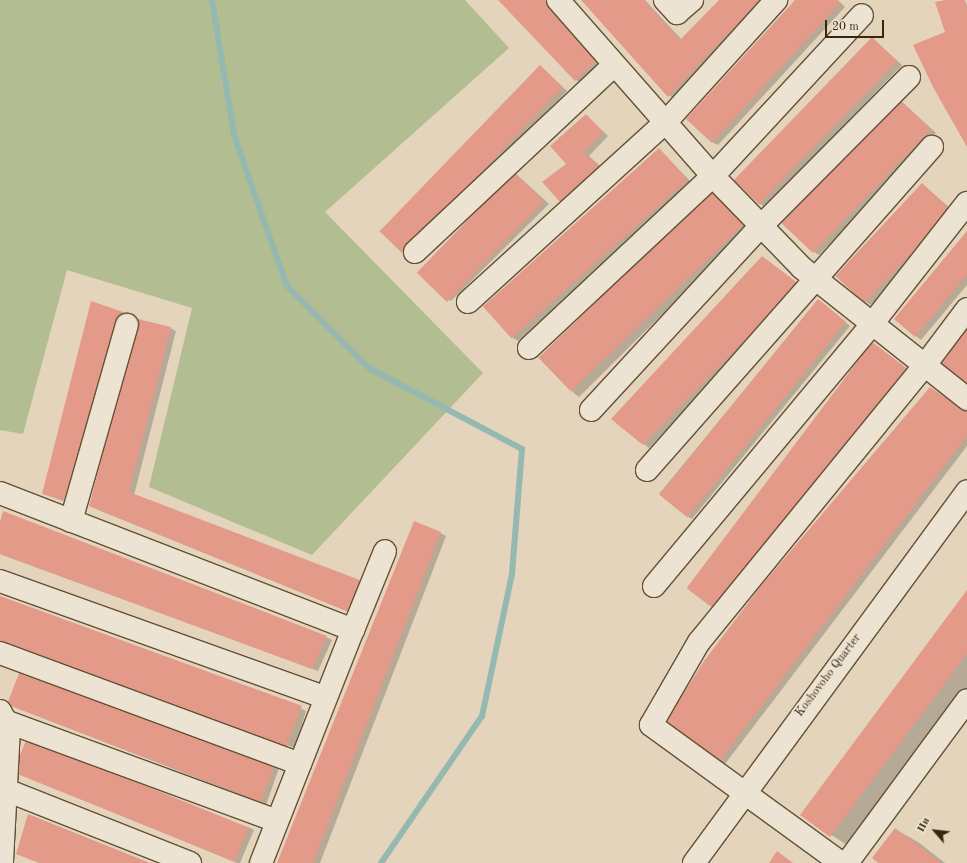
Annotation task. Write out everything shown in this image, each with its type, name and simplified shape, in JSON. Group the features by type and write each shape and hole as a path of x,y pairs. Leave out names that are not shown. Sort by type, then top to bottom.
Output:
{"street":[{"path":"558,0 665,123 761,226 817,280 967,399"},
{"path":"665,0 677,13 692,0"},
{"path":"468,302 665,123 776,0"},
{"path":"529,348 713,176 862,15"},
{"path":"415,252 614,65"},
{"path":"591,410 761,226 909,77"},
{"path":"647,470 817,280 932,147"},
{"path":"654,586 872,324 967,203"},
{"path":"967,309 925,365 699,642 651,725 838,862 967,700"},
{"path":"71,521 127,325"},
{"name":"Koshovoho Quarter","path":"694,863 744,792 967,491"},
{"path":"0,493 353,630"},
{"path":"261,863 385,552"},
{"path":"0,580 326,698"},
{"path":"0,653 300,764"},
{"path":"2,716 277,821"},
{"path":"2,716 9,728 2,863"},
{"path":"6,790 190,863"}],"green space":[{"path":"0,0 465,0 509,48 325,212 483,373 312,555 149,487 192,308 67,270 23,434 0,430"}],"building":[{"path":"498,0 544,0 600,58 575,81"},
{"path":"581,0 644,0 680,40 719,0 760,0 668,97"},
{"path":"795,0 837,0 840,3 712,143 686,119"},
{"path":"946,0 965,0 967,6 967,147 933,87 913,45 945,32 935,2"},
{"path":"872,37 897,61 759,204 734,180"},
{"path":"540,65 563,87 403,253 380,231"},
{"path":"900,100 931,129 813,253 777,219"},
{"path":"586,114 603,132 584,153 602,168 560,202 542,182 566,164 550,146"},
{"path":"659,148 688,180 512,339 483,307"},
{"path":"514,172 544,201 447,302 417,273"},
{"path":"922,183 951,210 865,303 835,276"},
{"path":"711,191 744,225 571,392 538,358"},
{"path":"967,231 967,275 915,337 894,319"},
{"path":"762,256 799,284 643,445 611,419"},
{"path":"818,299 846,322 687,517 659,495"},
{"path":"91,301 123,312 66,501 42,494"},
{"path":"138,319 171,327 129,492 365,582 349,612 89,506"},
{"path":"967,324 967,385 937,365"},
{"path":"872,342 906,368 721,614 687,588"},
{"path":"930,387 967,412 967,436 719,762 666,721 704,661 761,586"},
{"path":"3,511 327,636 312,669 0,554 0,522"},
{"path":"414,521 441,532 313,863 277,863"},
{"path":"967,590 967,654 830,837 800,815"},
{"path":"0,596 302,706 286,750 0,646"},
{"path":"21,668 275,765 261,802 7,704"},
{"path":"27,738 249,828 235,862 13,772"},
{"path":"28,814 150,863 39,863 16,854"},
{"path":"895,828 941,863 878,863 872,858"},
{"path":"777,851 793,863 769,863"}],"waterway":[{"path":"212,0 234,135 287,286 369,368 522,449 512,574 482,716 381,863"}]}
